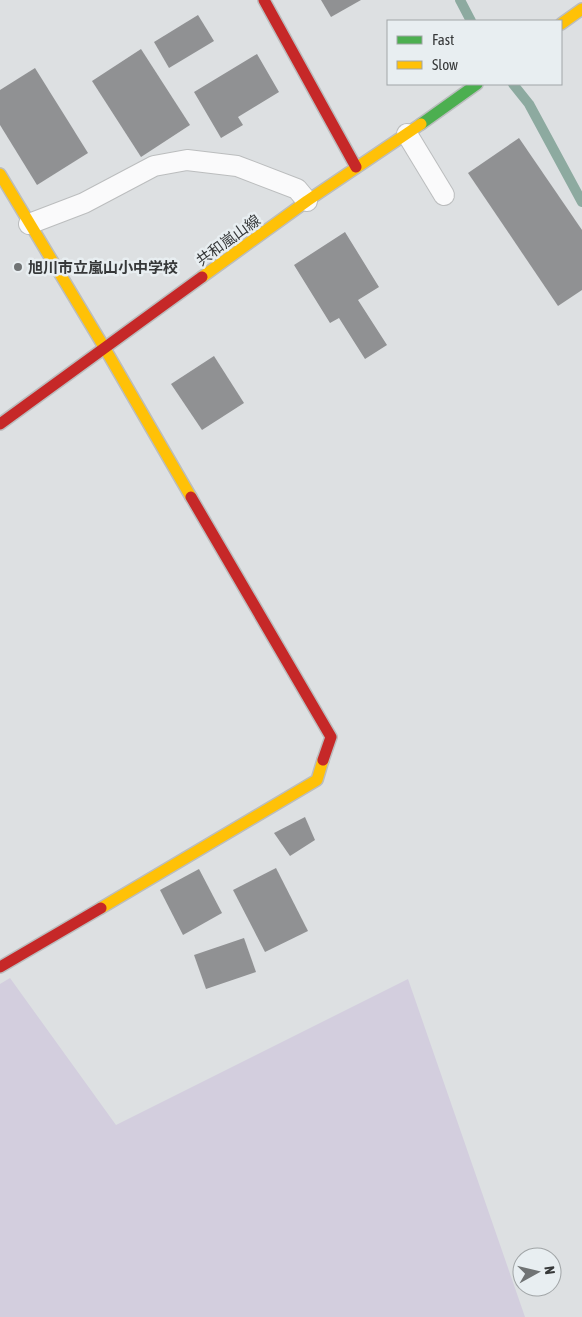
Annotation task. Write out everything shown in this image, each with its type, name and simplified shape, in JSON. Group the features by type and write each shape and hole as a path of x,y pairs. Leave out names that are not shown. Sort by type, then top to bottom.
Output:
{"street":[{"path":"264,0 356,167"},
{"path":"562,23 582,9"},
{"name":"共和嵐山線","path":"0,424 104,347 356,167 407,134 476,85"},
{"path":"0,174 104,347 331,737 316,780 0,967"}],"lane":[{"path":"407,134 444,195"},
{"path":"29,224 84,204 154,166 187,160 237,166 297,189 307,202"}],"shaded area":[{"path":"10,978 116,1125 408,979 512,1279 512,1297 518,1297 525,1317 0,1317 0,984"}],"building":[{"path":"321,0 361,0 331,17"},
{"path":"198,15 214,41 169,68 154,42"},
{"path":"141,49 190,125 141,157 92,81"},
{"path":"257,54 279,92 238,117 243,125 221,138 194,92"},
{"path":"35,68 88,153 37,185 0,125 0,90"},
{"path":"519,138 582,230 582,290 558,306 468,173"},
{"path":"345,232 379,287 358,300 387,345 365,359 339,318 330,323 294,265"},
{"path":"214,356 244,403 202,430 171,384"},
{"path":"305,817 315,840 290,856 274,833"},
{"path":"276,868 308,931 265,952 233,890"},
{"path":"199,869 222,913 183,935 160,890"},
{"path":"244,938 256,972 206,989 194,955"}],"waterway":[{"path":"460,0 470,20"},
{"path":"514,85 529,104 582,202"}],"traffic: fast":[{"path":"421,124 476,85"}],"traffic: slow":[{"path":"562,23 582,9"},
{"path":"202,277 307,201 421,124"},
{"path":"0,174 191,497"},
{"path":"101,908 317,780 323,760"}],"traffic: jam":[{"path":"264,0 356,167"},
{"path":"0,424 202,277"},
{"path":"191,497 331,737 323,760"},
{"path":"0,967 101,908"}],"place":[{"name":"旭川市立嵐山小中学校","path":"18,267"}]}
